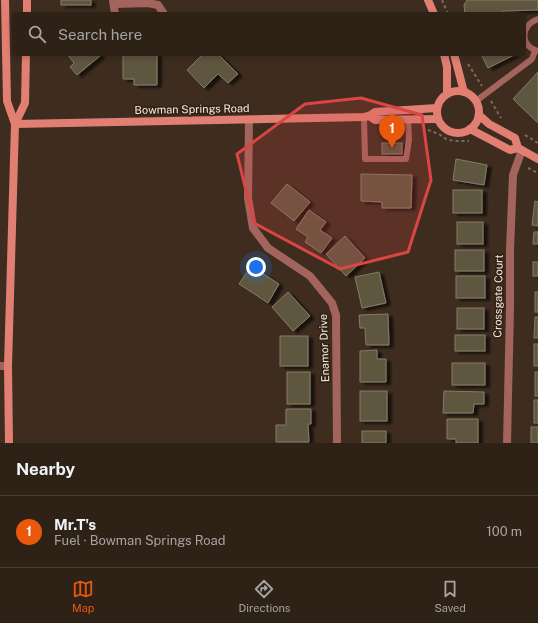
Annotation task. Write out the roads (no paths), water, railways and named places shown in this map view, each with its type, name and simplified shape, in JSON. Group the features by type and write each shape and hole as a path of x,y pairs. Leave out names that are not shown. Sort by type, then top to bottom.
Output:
{"street":[{"path":"5,0 7,101 15,124 4,366 9,443"},
{"path":"27,0 27,12"},
{"path":"428,0 433,12"},
{"path":"115,12 113,2 148,3 158,5 163,12"},
{"path":"15,124 25,103 26,56"},
{"path":"444,56 447,67 447,94"},
{"path":"455,56 464,92"},
{"path":"460,91 464,92 476,101 479,109 479,115 477,122 470,129 461,133 454,133 441,126 436,112 441,99 447,94 460,91"},
{"name":"Bowman Springs Road","path":"15,124 249,120 366,116 375,112 437,108"},
{"path":"479,115 489,124 514,138 520,149 538,159"},
{"name":"Bowman Springs Road","path":"366,116 375,120 438,120"},
{"name":"Enamor Drive","path":"249,120 248,198 253,228 268,248 310,276 332,303 336,315 336,443"},
{"path":"470,129 510,150 520,149"},
{"name":"Crossgate Court","path":"507,443 510,250 514,175 520,149"}],"lane":[{"path":"526,28 533,20 538,19"},
{"path":"476,101 532,59 536,51 530,48 526,42"},
{"path":"366,116 365,159 406,159 409,140 408,120"}],"place":[{"name":"Mr.T's","path":"392,148"}]}
